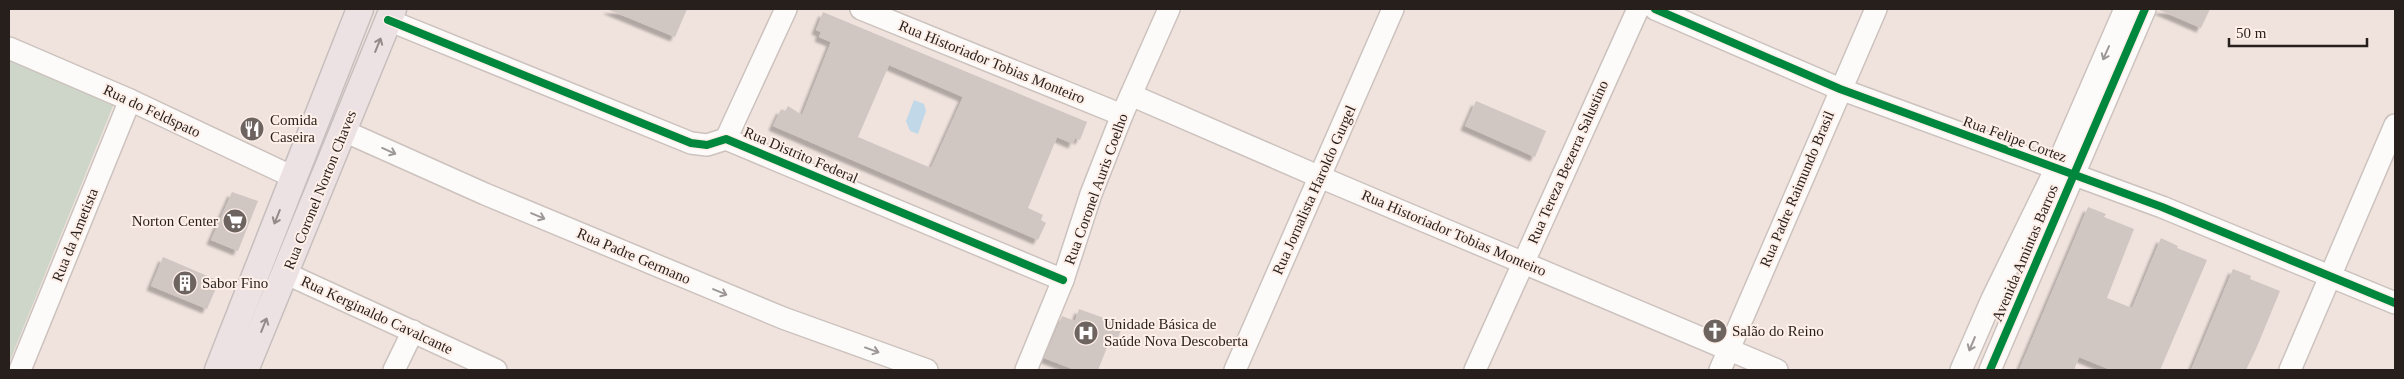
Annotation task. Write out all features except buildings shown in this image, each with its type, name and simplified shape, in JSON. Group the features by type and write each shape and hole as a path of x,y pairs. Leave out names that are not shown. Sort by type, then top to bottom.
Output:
{"main road":[{"name":"Rua Coronel Norton Chaves","path":"233,368 293,177 360,9"},
{"name":"Rua Coronel Norton Chaves","path":"233,368 285,273 391,15"},
{"path":"332,82 346,76 354,78 357,80 359,94"}],"street":[{"path":"726,139 786,9"},
{"name":"Rua Historiador Tobias Monteiro","path":"861,9 1122,114"},
{"name":"Rua Coronel Auris Coelho","path":"1026,370 1062,280 1091,194 1122,114 1169,9"},
{"name":"Rua Jornalista Haroldo Gurgel","path":"1235,370 1393,9"},
{"name":"Rua Tereza Bezerra Salustino","path":"1475,370 1638,9"},
{"name":"Rua Felipe Cortez","path":"1655,9 1840,89 2162,207 2395,303"},
{"name":"Rua Padre Raimundo Brasil","path":"1724,361 1876,9"},
{"name":"Avenida Amintas Barros","path":"1990,370 2125,9"},
{"name":"Avenida Amintas Barros","path":"1961,370 1992,299 2065,172 2145,9"},
{"name":"Rua Distrito Federal","path":"391,15 691,143 707,145 726,139 1062,280"},
{"name":"Rua do Feldspato","path":"9,48 130,100 293,177"},
{"name":"Rua Historiador Tobias Monteiro","path":"1131,95 1320,177 1523,261 1724,361 1777,370"},
{"name":"Rua da Ametista","path":"20,370 130,100"},
{"path":"2290,370 2395,125"},
{"name":"Rua Padre Germano","path":"344,131 485,194 783,318 927,370"},
{"name":"Rua Kerginaldo Cavalcante","path":"285,273 496,370"},
{"path":"394,370 413,331"}],"shaded area":[{"path":"9,54 115,101 9,363"}],"water":[{"path":"914,100 924,104 926,111 918,134 910,131 906,121"}],"cycle path":[{"path":"1655,9 1840,89 2162,207 2395,303"},
{"path":"1990,370 2145,9"},
{"path":"388,20 691,143 707,145 726,139 1063,280"}],"place":[{"name":"Comida Caseira","path":"252,129"},
{"name":"Norton Center","path":"235,221"},
{"name":"Sabor Fino","path":"185,283"},
{"name":"Salão do Reino","path":"1715,331"},
{"name":"Unidade Básica de Saúde Nova Descoberta","path":"1086,333"}]}
